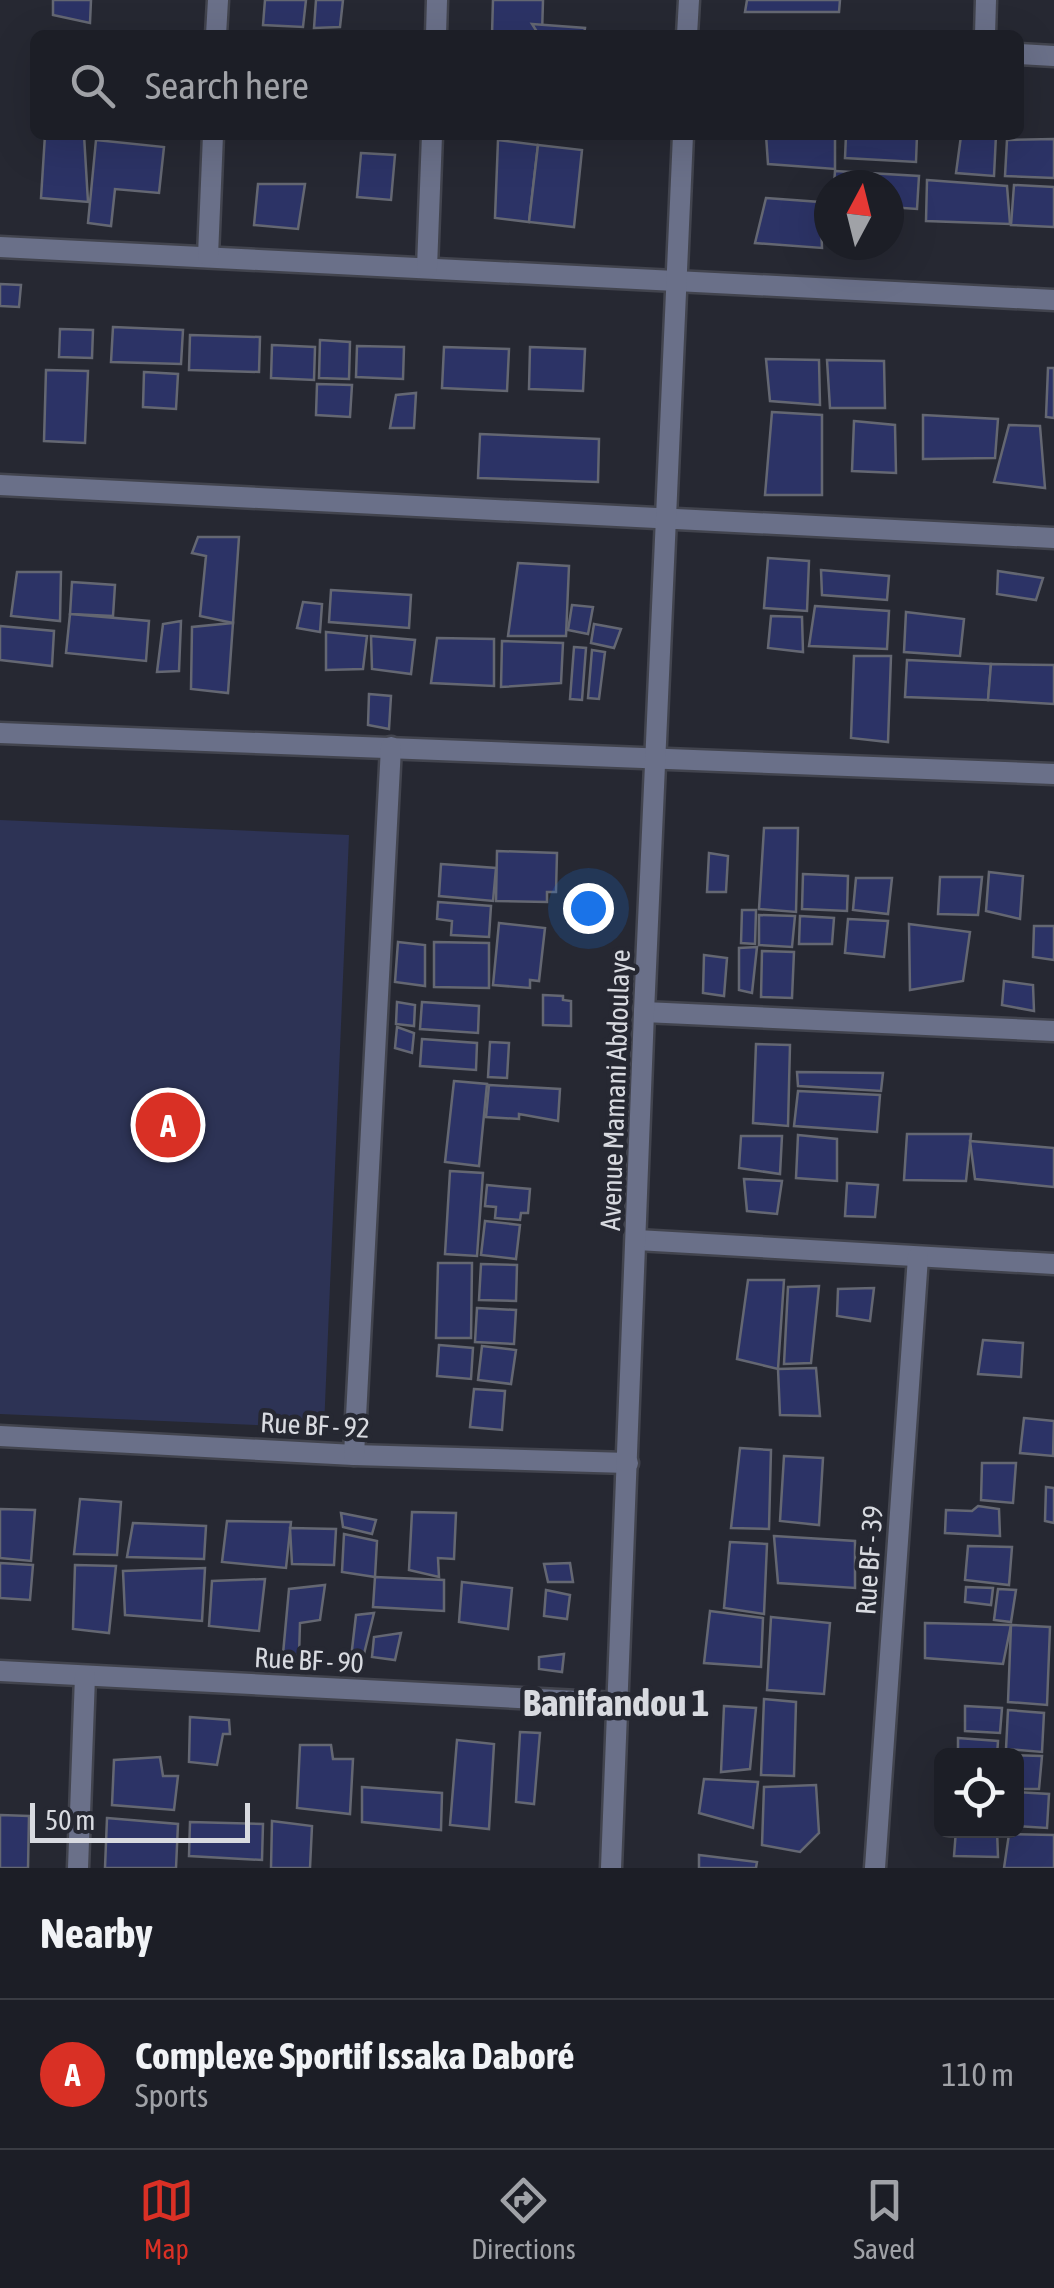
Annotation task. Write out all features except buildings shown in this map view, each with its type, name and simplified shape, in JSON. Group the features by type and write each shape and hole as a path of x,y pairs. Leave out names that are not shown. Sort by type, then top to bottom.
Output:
{"street":[{"path":"216,30 218,0"},
{"path":"436,30 437,0"},
{"path":"687,30 688,0"},
{"path":"985,30 986,0"},
{"path":"1024,54 1054,56"},
{"path":"208,256 212,140"},
{"path":"426,268 432,140"},
{"name":"Avenue Mamani Abdoulaye","path":"611,1868 683,140"},
{"path":"0,246 1054,300"},
{"path":"0,485 1054,538"},
{"path":"0,732 1054,774"},
{"path":"354,1454 390,747"},
{"path":"644,1012 1054,1032"},
{"path":"637,1240 1054,1264"},
{"name":"Rue BF - 39","path":"874,1868 918,1257"},
{"name":"Rue BF - 92","path":"0,1436 628,1463"},
{"name":"Rue BF - 90","path":"0,1671 616,1703"},
{"path":"78,1868 85,1676"}],"shaded area":[{"path":"0,820 349,835 324,1428 0,1414"}],"place":[{"name":"Complexe Sportif Issaka Daboré","path":"168,1125"}],"district":[{"name":"Banifandou 1","path":"616,1703"}]}
